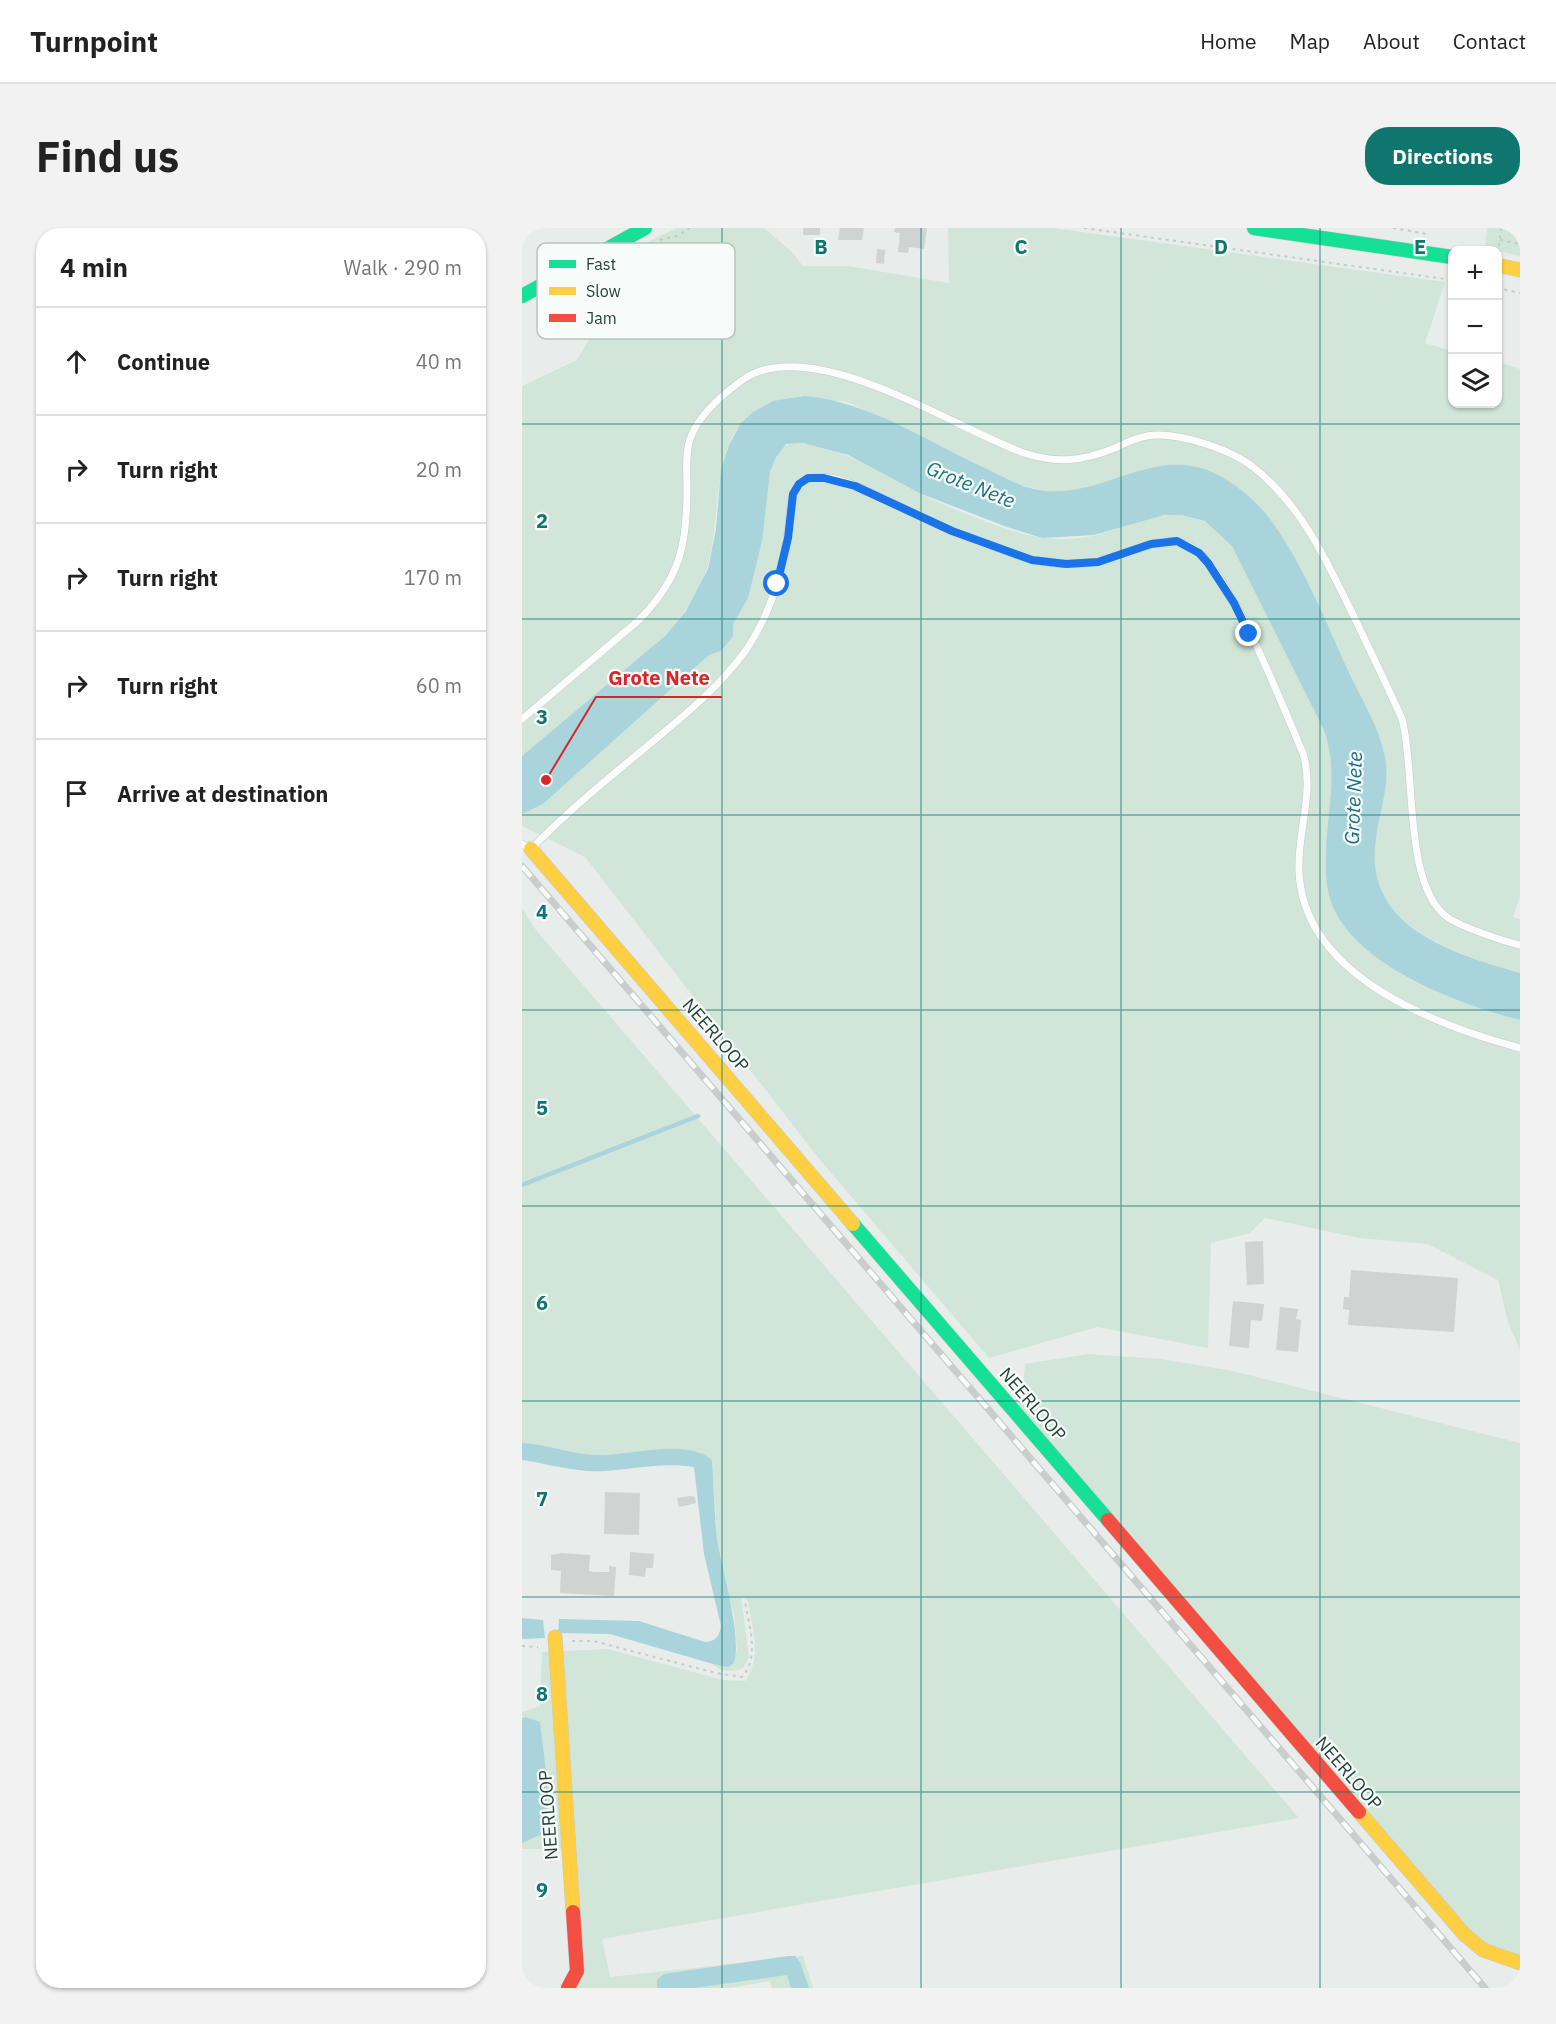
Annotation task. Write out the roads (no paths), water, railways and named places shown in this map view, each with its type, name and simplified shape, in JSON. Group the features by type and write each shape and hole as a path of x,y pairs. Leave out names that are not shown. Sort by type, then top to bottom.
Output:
{"street":[{"path":"617,243 645,228"},
{"path":"1254,228 1448,256"},
{"path":"1502,266 1520,270"},
{"path":"522,296 537,288"},
{"name":"NEERLOOP","path":"527,846 1464,1934 1483,1950 1520,1963"},
{"name":"NEERLOOP","path":"555,1642 577,1971 568,1988"}],"lane":[{"path":"522,719 656,603 681,556 687,535 687,459 690,440 697,423 743,379 762,370 792,367 838,373 874,385 1040,458 1076,461 1148,436 1178,438 1229,453 1250,465 1272,483 1306,523 1329,565 1402,719 1409,743 1413,823 1423,882 1432,899 1447,917 1520,945"},
{"path":"527,846 691,709 728,673 759,627 777,584 788,538 793,494 799,484 808,478 831,478 847,482 952,531 1032,560 1066,564 1098,562 1158,543 1177,541 1199,553 1234,603 1304,753 1308,793 1301,833 1299,872 1304,902 1322,938 1367,982 1394,1000 1458,1029 1520,1048"}],"water":[{"name":"Grote Nete","path":"805,396 854,406 877,415 1005,478 1034,489 1057,491 1079,489 1142,470 1185,465 1216,474 1250,497 1270,519 1293,554 1369,712 1382,745 1386,780 1375,848 1377,876 1386,899 1401,918 1421,934 1470,957 1520,973 1520,1020 1470,1005 1414,981 1388,966 1346,929 1333,907 1326,880 1331,761 1324,730 1232,546 1205,521 1182,515 1164,515 1094,535 1042,538 919,493 848,455 804,443 786,444 776,457 770,472 762,541 748,598 733,624 733,636 721,651 709,655 543,804 522,814 522,756 665,636 686,611 708,569 716,529 721,469 729,445 741,423 753,412 773,401"},
{"path":"522,1443 600,1455 659,1449 689,1450 702,1453 712,1460 717,1538 736,1639 733,1664 728,1667 713,1664 610,1634 558,1633 559,1619 639,1621 705,1642 716,1638 721,1626 704,1554 694,1467 661,1466 595,1471 574,1469 522,1460"},
{"path":"522,1618 543,1620 545,1638 522,1639"},
{"path":"522,1718 540,1722 547,1779 547,1832 522,1843"},
{"path":"795,1956 800,1962 809,1988 791,1988 787,1975 694,1988 657,1988 657,1980 664,1974"}],"waterway":[{"path":"522,1185 698,1116"}],"railway":[{"path":"522,866 1485,1988"}],"place":[{"name":"Grote Nete","path":"546,780"}]}
